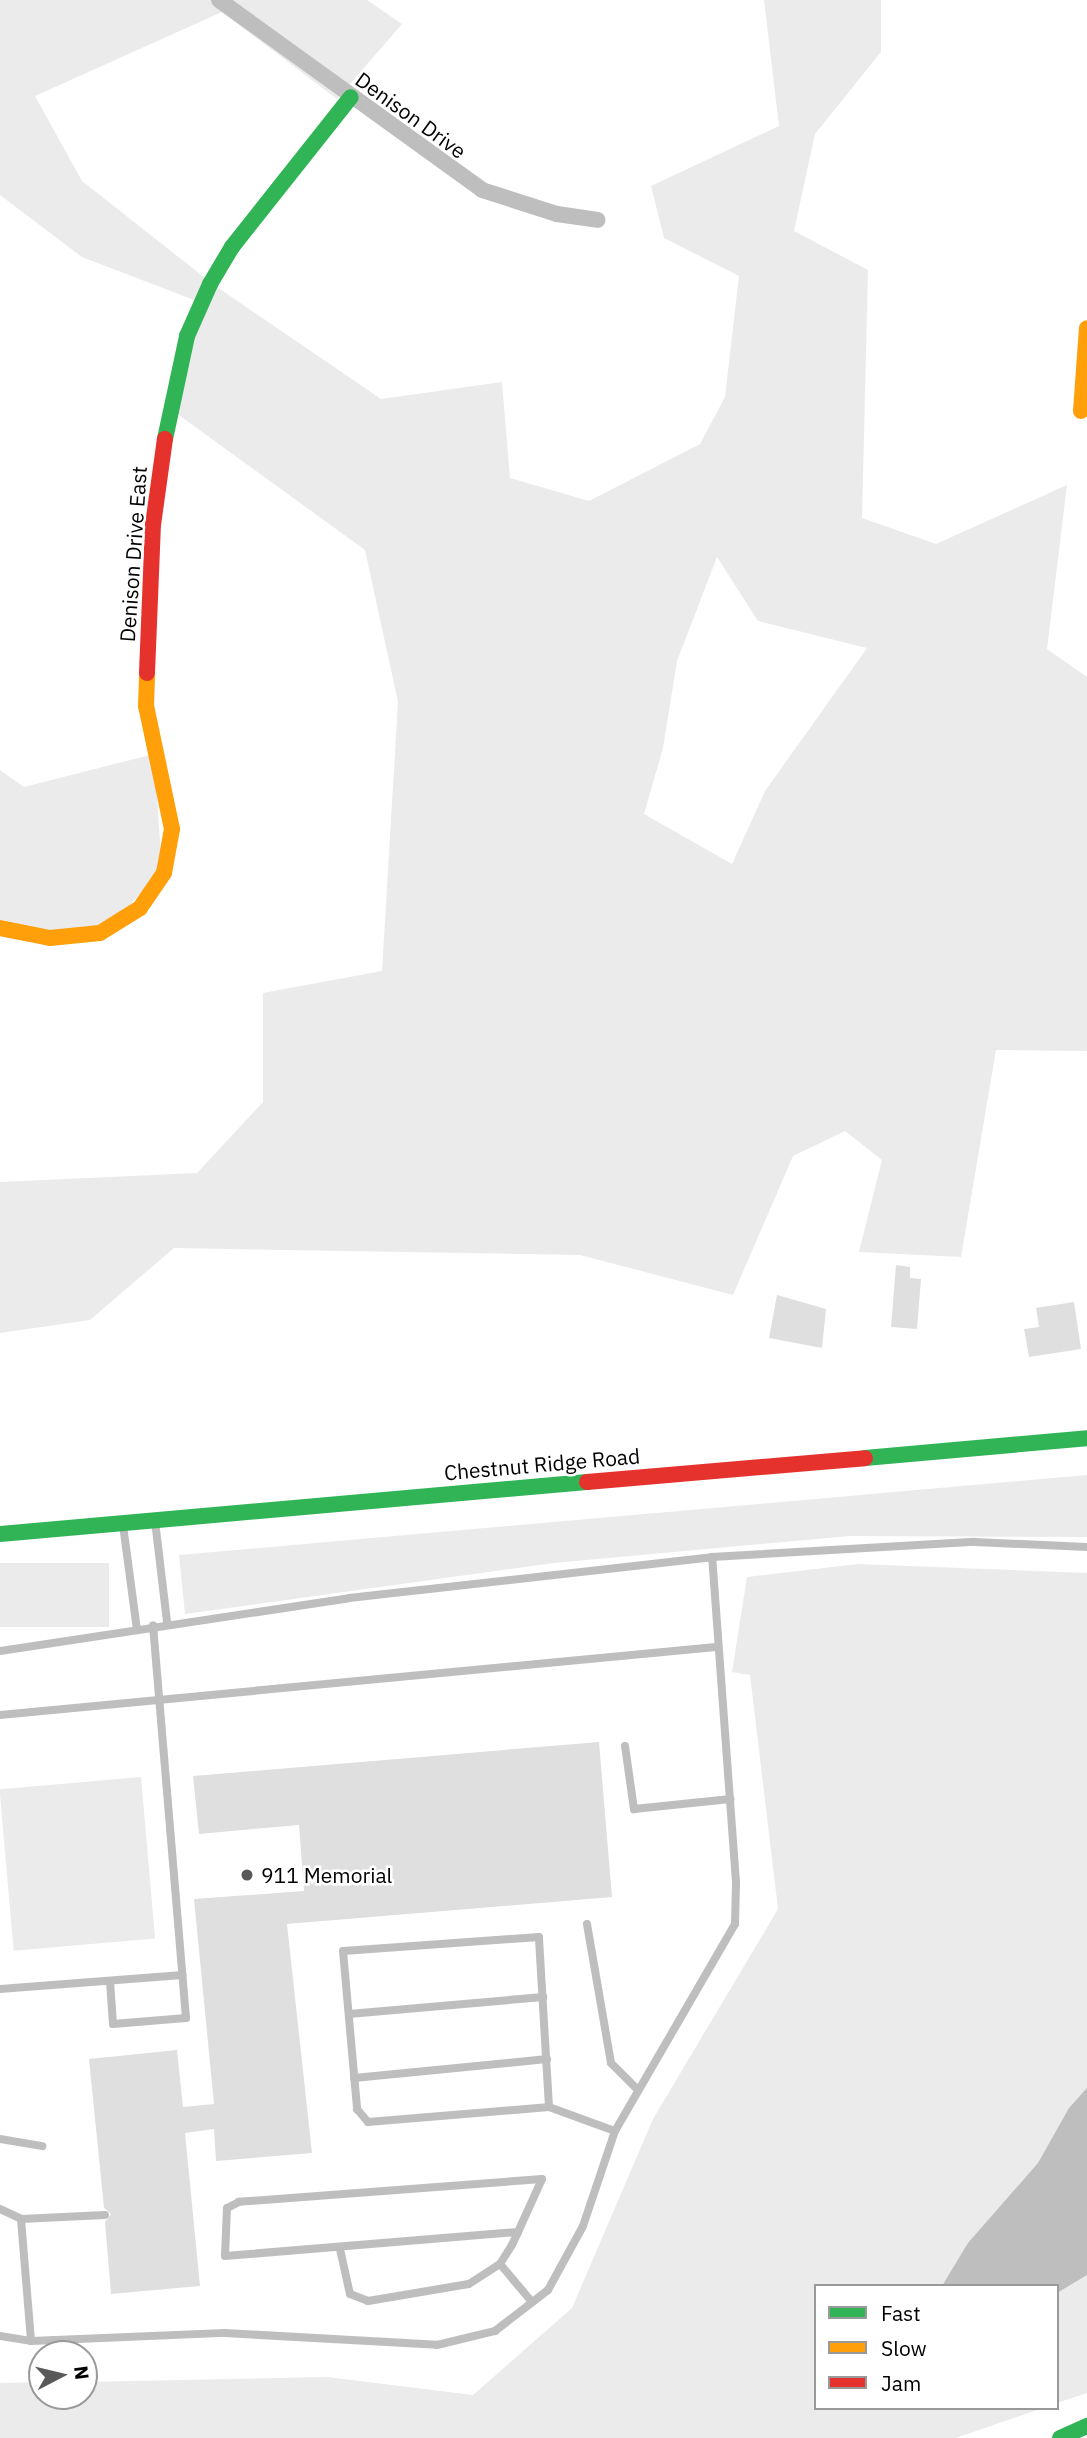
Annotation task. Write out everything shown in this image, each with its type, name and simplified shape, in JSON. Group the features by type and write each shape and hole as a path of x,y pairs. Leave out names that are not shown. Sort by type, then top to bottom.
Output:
{"main road":[{"name":"Denison Drive East","path":"0,928 50,938 100,933 139,908 164,873 172,830 146,706 149,587 158,472 182,353 198,310 232,247 351,97"},
{"path":"1081,411 1087,328"},
{"name":"Chestnut Ridge Road","path":"0,1534 1087,1438"},
{"path":"1060,2438 1087,2426"}],"street":[{"name":"Denison Drive","path":"219,0 482,190 557,214 598,220"}],"lane":[{"path":"155,1520 167,1622"},
{"path":"123,1522 137,1630"},
{"path":"0,1651 137,1630 167,1622 494,1579 712,1557 975,1542 1087,1547"},
{"path":"74,2340 225,2333 437,2345 495,2331 532,2302 564,2267 598,2188 615,2131 638,2090 678,2031 735,1924 730,1799 716,1647 712,1557"},
{"path":"110,1981 113,2024 186,2018 163,1697 153,1625"},
{"path":"0,1715 163,1697 716,1647"},
{"path":"625,1746 634,1809 730,1799"},
{"path":"587,1924 611,2063 638,2090"},
{"path":"549,2107 539,1937 343,1951 357,2109 369,2122 549,2107 615,2131"},
{"path":"0,1989 183,1975"},
{"path":"349,2014 543,1997"},
{"path":"355,2078 547,2059"},
{"path":"0,2139 42,2146"},
{"path":"340,2249 350,2294 368,2301 469,2284 500,2264 518,2232 542,2179 239,2202 227,2208 225,2256 340,2249 518,2232"},
{"path":"0,2209 21,2219 105,2215"},
{"path":"21,2219 31,2340"},
{"path":"500,2264 532,2302"},
{"path":"0,2336 28,2341"}],"shaded area":[{"path":"0,0 367,0 402,24 337,99 222,12 35,96 82,181 214,285 381,399 502,382 510,478 589,501 700,444 725,397 739,276 664,238 651,186 779,126 764,0 881,0 881,52 815,134 794,231 868,270 862,518 936,544 1067,485 1047,649 1087,677 1087,1051 996,1050 961,1257 859,1252 882,1160 845,1131 793,1156 733,1295 580,1255 174,1248 90,1320 0,1333 0,1182 197,1173 263,1102 263,993 382,971 398,702 365,550 176,413 202,303 82,257 0,195","holes":["717,557 758,621 867,648 765,791 732,864 644,814 663,748 677,661"]},
{"path":"154,754 162,870 100,937 0,925 0,770 24,787"},
{"path":"1087,1475 1087,1537 850,1536 554,1563 185,1614 179,1555"},
{"path":"0,1563 109,1563 109,1627 0,1627"},
{"path":"858,1564 1087,1573 1087,2393 1059,2402 1059,2284 814,2284 814,2410 1037,2410 956,2438 0,2438 0,2383 28,2382 28,2410 98,2410 98,2382 327,2377 473,2395 572,2308 653,2119 778,1909 750,1675 732,1672 747,1577"},
{"path":"141,1777 155,1938 14,1951 0,1789"},
{"path":"1087,2088 1087,2275 1059,2292 1059,2284 943,2284 968,2243 1038,2163 1069,2108"}],"building":[{"path":"896,1265 910,1267 910,1278 921,1279 917,1329 891,1327"},
{"path":"777,1295 826,1309 822,1348 769,1338"},
{"path":"1074,1302 1081,1349 1029,1357 1024,1329 1039,1327 1036,1308"},
{"path":"599,1742 612,1897 287,1924 312,2153 216,2161 214,2129 185,2133 200,2286 111,2294 105,2222 111,2214 104,2208 89,2059 177,2050 183,2107 214,2104 194,1899 304,1891 299,1825 199,1834 193,1776"}],"traffic: fast":[{"path":"165,439 187,336 210,284 232,247 351,97"},
{"path":"865,1458 1087,1438"},
{"path":"0,1534 587,1482"},
{"path":"1060,2438 1087,2426"}],"traffic: slow":[{"path":"1081,411 1087,328"},
{"path":"0,928 50,938 100,933 140,908 164,873 172,829 146,706 147,673"}],"traffic: jam":[{"path":"147,673 153,525 165,439"},
{"path":"587,1482 865,1458"}],"place":[{"name":"911 Memorial","path":"247,1875"}]}
